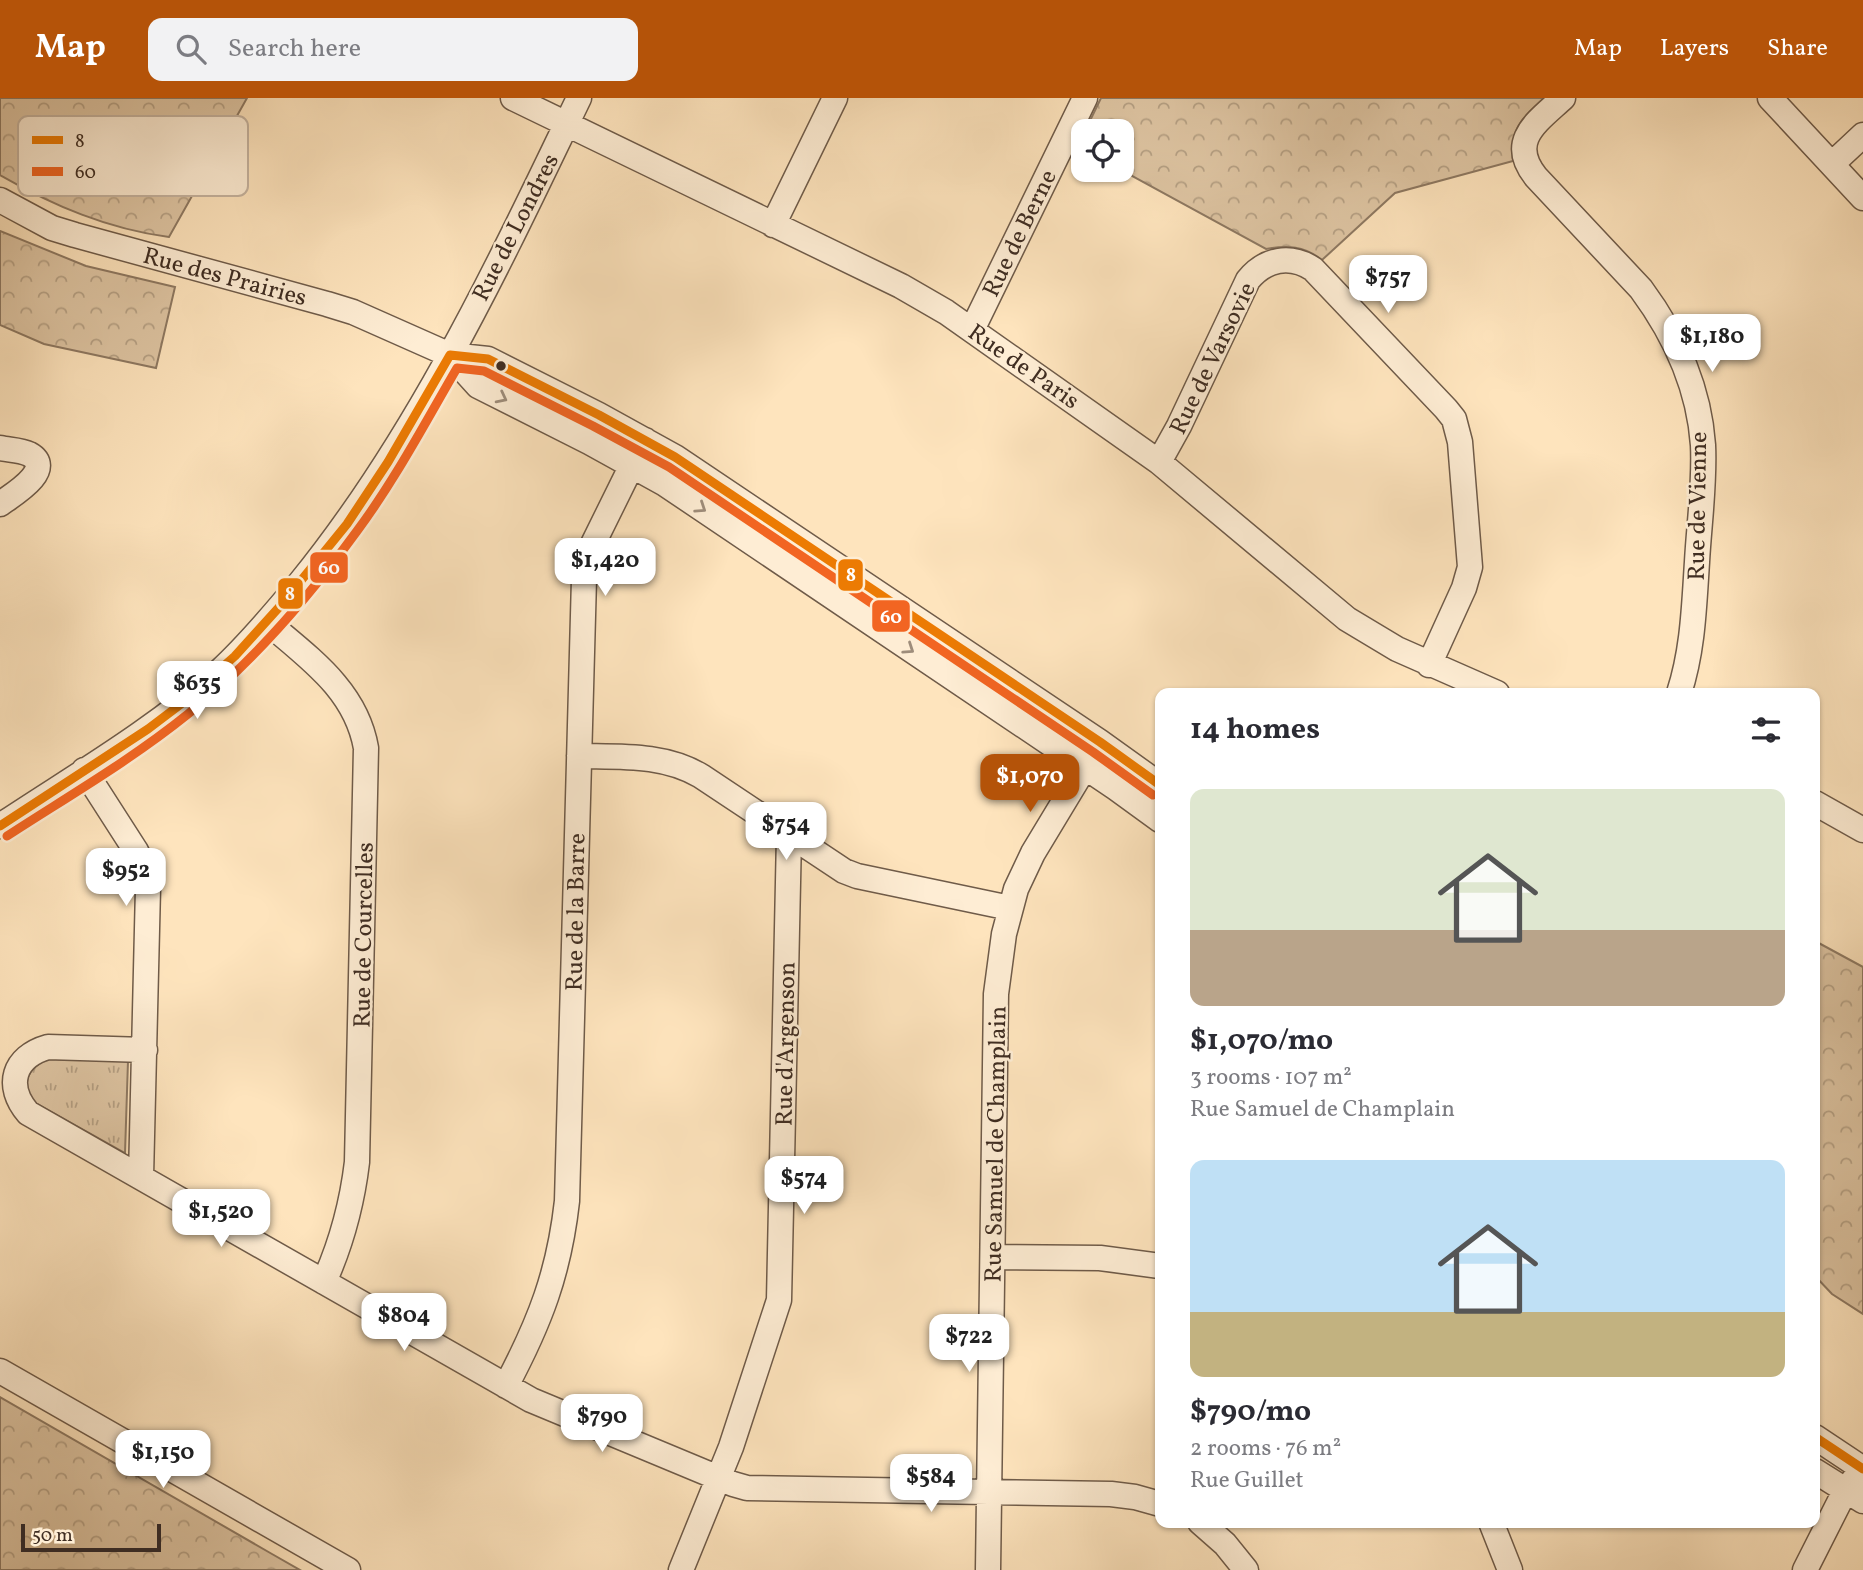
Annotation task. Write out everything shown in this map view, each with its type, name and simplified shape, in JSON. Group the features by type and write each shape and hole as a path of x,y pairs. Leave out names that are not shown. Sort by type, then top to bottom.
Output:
{"street":[{"name":"Rue de Paris","path":"513,98 901,286 972,330 1159,462 1347,620 1429,664 1485,688"},
{"name":"Rue de Londres","path":"0,825 181,704 224,667 267,622 333,542 388,462 450,355 579,98"},
{"path":"773,225 835,98"},
{"name":"Rue de Berne","path":"972,330 1085,98"},
{"name":"Rue de Vienne","path":"1563,98 1535,124 1526,137 1523,151 1527,164 1536,177 1641,289 1653,306 1682,357 1698,412 1703,462 1693,624 1690,650 1680,688"},
{"path":"1770,98 1863,198"},
{"path":"1832,164 1863,135"},
{"name":"Rue des Prairies","path":"0,200 52,228 75,236 243,279 354,312 450,355 488,359 675,457 1155,781"},
{"name":"Rue de Varsovie","path":"1159,462 1248,281 1261,267 1278,261 1296,261 1313,269 1446,409 1458,430 1470,567 1464,588 1429,664"},
{"name":"Rue des Prairies","path":"450,355 478,386 665,484 1155,817"},
{"name":"Rue de la Barre","path":"506,1386 537,1326 551,1288 562,1245 568,1200 584,579 593,544 630,464 645,440"},
{"path":"0,448 32,457 37,471 31,480 0,504"},
{"name":"Rue de Courcelles","path":"267,622 337,685 354,708 366,748 357,1161 354,1188 342,1237 324,1282"},
{"name":"Rue Samuel de Champlain","path":"988,1570 996,994 1000,954 1010,908 1026,865 1100,742"},
{"path":"579,756 651,759 678,764 701,775 831,864 857,876 1010,908"},
{"path":"84,770 136,851 146,874 149,900 141,1177"},
{"path":"1820,806 1863,830"},
{"name":"Rue d'Argenson","path":"681,1570 719,1479 779,1300 789,836"},
{"path":"145,1050 48,1046 36,1050 19,1066 15,1091 28,1113 531,1399 719,1479 747,1488 1111,1494 1155,1503"},
{"path":"994,1257 1100,1258 1155,1265"},
{"path":"0,1371 348,1570"},
{"path":"1805,1570 1854,1496 1862,1469 1820,1440"},
{"path":"1820,1474 1854,1496"},
{"path":"1207,1528 1247,1570"},
{"path":"1493,1528 1510,1570"}],"green space":[{"path":"0,98 247,98 237,116 18,116 18,185 0,175"},
{"path":"1101,98 1544,98 1529,112 1515,133 1513,161 1395,193 1322,260 1296,248 1266,249 1134,177 1134,119 1091,119"},
{"path":"39,196 192,196 169,237 103,222"},
{"path":"0,231 86,266 175,287 156,368 44,344 0,325"},
{"path":"1820,944 1863,967 1863,1314 1832,1294 1820,1281"},
{"path":"47,1059 128,1061 125,1153 32,1101 27,1088 28,1076"},
{"path":"0,1397 272,1554 300,1570 0,1570"}],"transit line":[{"name":"8","path":"0,826 148,729 235,656 282,604 347,524 388,462 450,355 488,359 675,457 1155,781"},
{"name":"60","path":"7,836 122,763 166,731 212,694 257,651 319,581 371,512 457,368 484,371 669,467 1153,795"},
{"name":"8","path":"1820,1440 1863,1469"}]}
